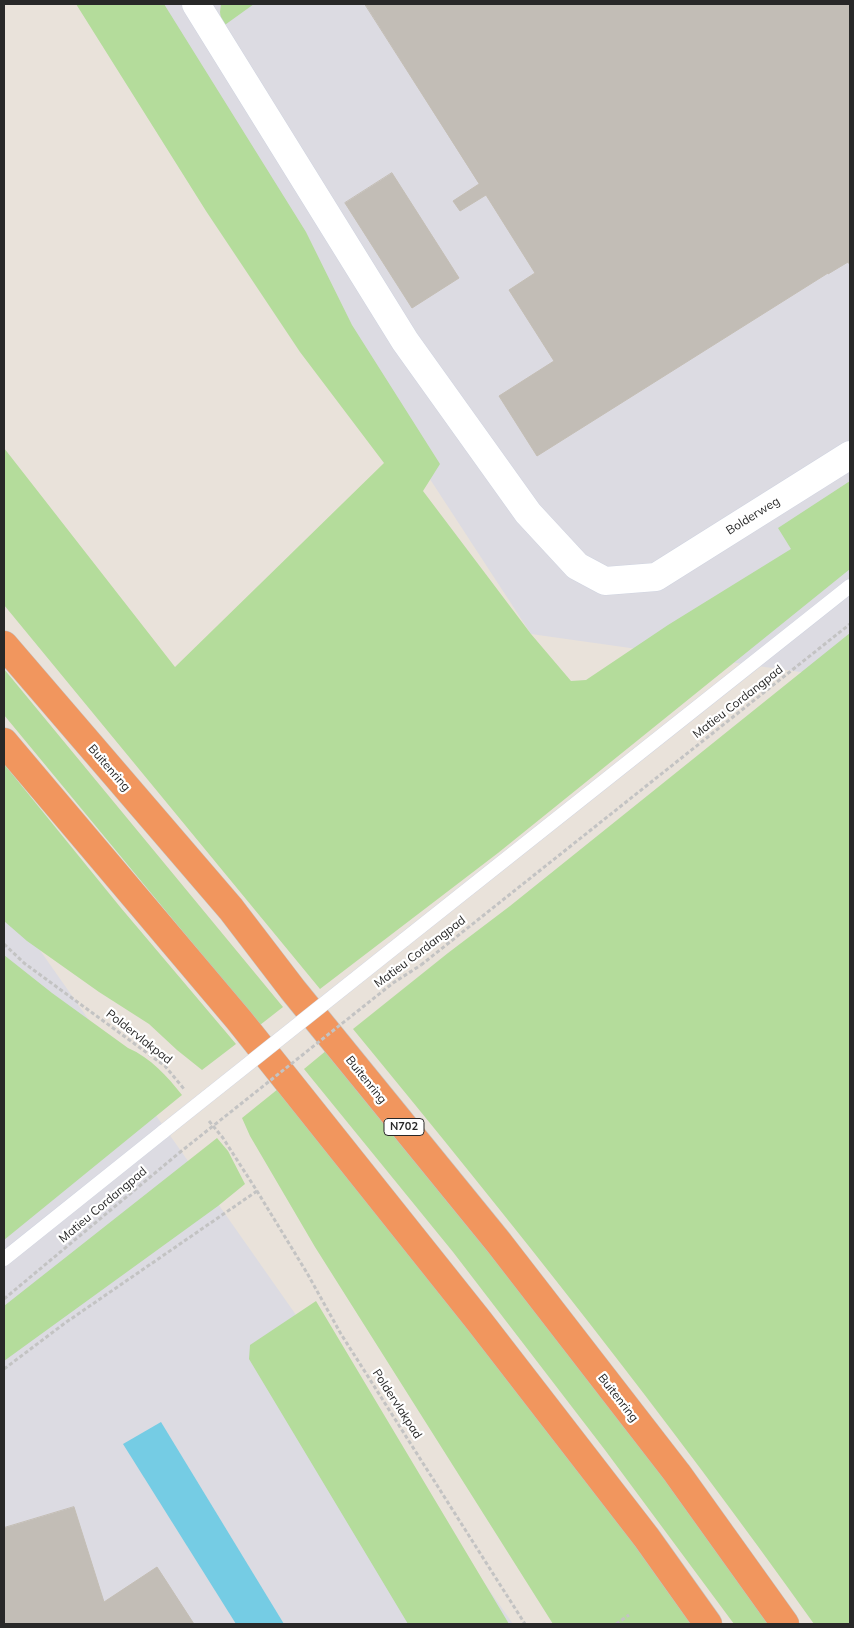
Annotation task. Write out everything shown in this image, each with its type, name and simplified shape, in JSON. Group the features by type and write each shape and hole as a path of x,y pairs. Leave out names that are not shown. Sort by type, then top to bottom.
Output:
{"highway":[{"name":"Buitenring","path":"4,645 231,909 293,990 499,1243 677,1474 785,1624"},
{"path":"4,742 238,1020 473,1314 646,1537 708,1624"}],"street":[{"name":"Bolderweg","path":"196,4 405,341 528,513 577,566 605,580 656,577 850,456"}],"lane":[{"path":"4,1259 850,586"}],"path":[{"name":"Matieu Cordangpad","path":"4,1299 179,1153 393,983 421,965 850,624"},
{"name":"Poldervlakpad","path":"4,944 24,962 165,1066 188,1095"},
{"name":"Poldervlakpad","path":"205,1116 223,1138 257,1191 307,1273 341,1334 526,1624"},
{"path":"4,1369 65,1323 257,1191"},
{"path":"616,1624 629,1615"}],"shaded area":[{"path":"120,4 850,4 850,679 531,634"},
{"path":"4,899 513,1624 4,1624"}],"green space":[{"path":"76,4 164,4 306,232 352,325 440,464 423,491 531,634 571,681 586,680 668,625 791,549 778,528 850,481 850,569 498,853 320,989 4,605 4,448 175,667 384,463 300,352 206,211"},
{"path":"221,4 254,4 222,27"},
{"path":"850,633 850,1624 814,1624 647,1397 472,1175 353,1029 510,906"},
{"path":"4,669 283,1007 260,1025 4,715"},
{"path":"4,764 121,908 236,1044 202,1070 149,1024 99,992 27,941 4,921"},
{"path":"4,955 52,993 128,1048 151,1062 182,1095 4,1240"},
{"path":"327,1050 551,1326 771,1624 734,1624 605,1450 453,1252 304,1069"},
{"path":"278,1089 591,1481 695,1624 553,1624 315,1247 250,1136 242,1118"},
{"path":"217,1138 228,1151 245,1184 218,1206 4,1361 4,1306"},
{"path":"316,1301 509,1624 408,1624 249,1359 250,1345"}],"water":[{"path":"161,1422 284,1624 236,1624 123,1444"}],"building":[{"path":"365,4 850,4 850,265 848,262 828,273 537,456 499,396 554,361 509,290 535,273 486,195 460,211 453,201 479,184"},
{"path":"392,173 459,278 412,308 345,203"},
{"path":"74,1507 104,1602 157,1567 194,1624 4,1624 4,1528"}]}
